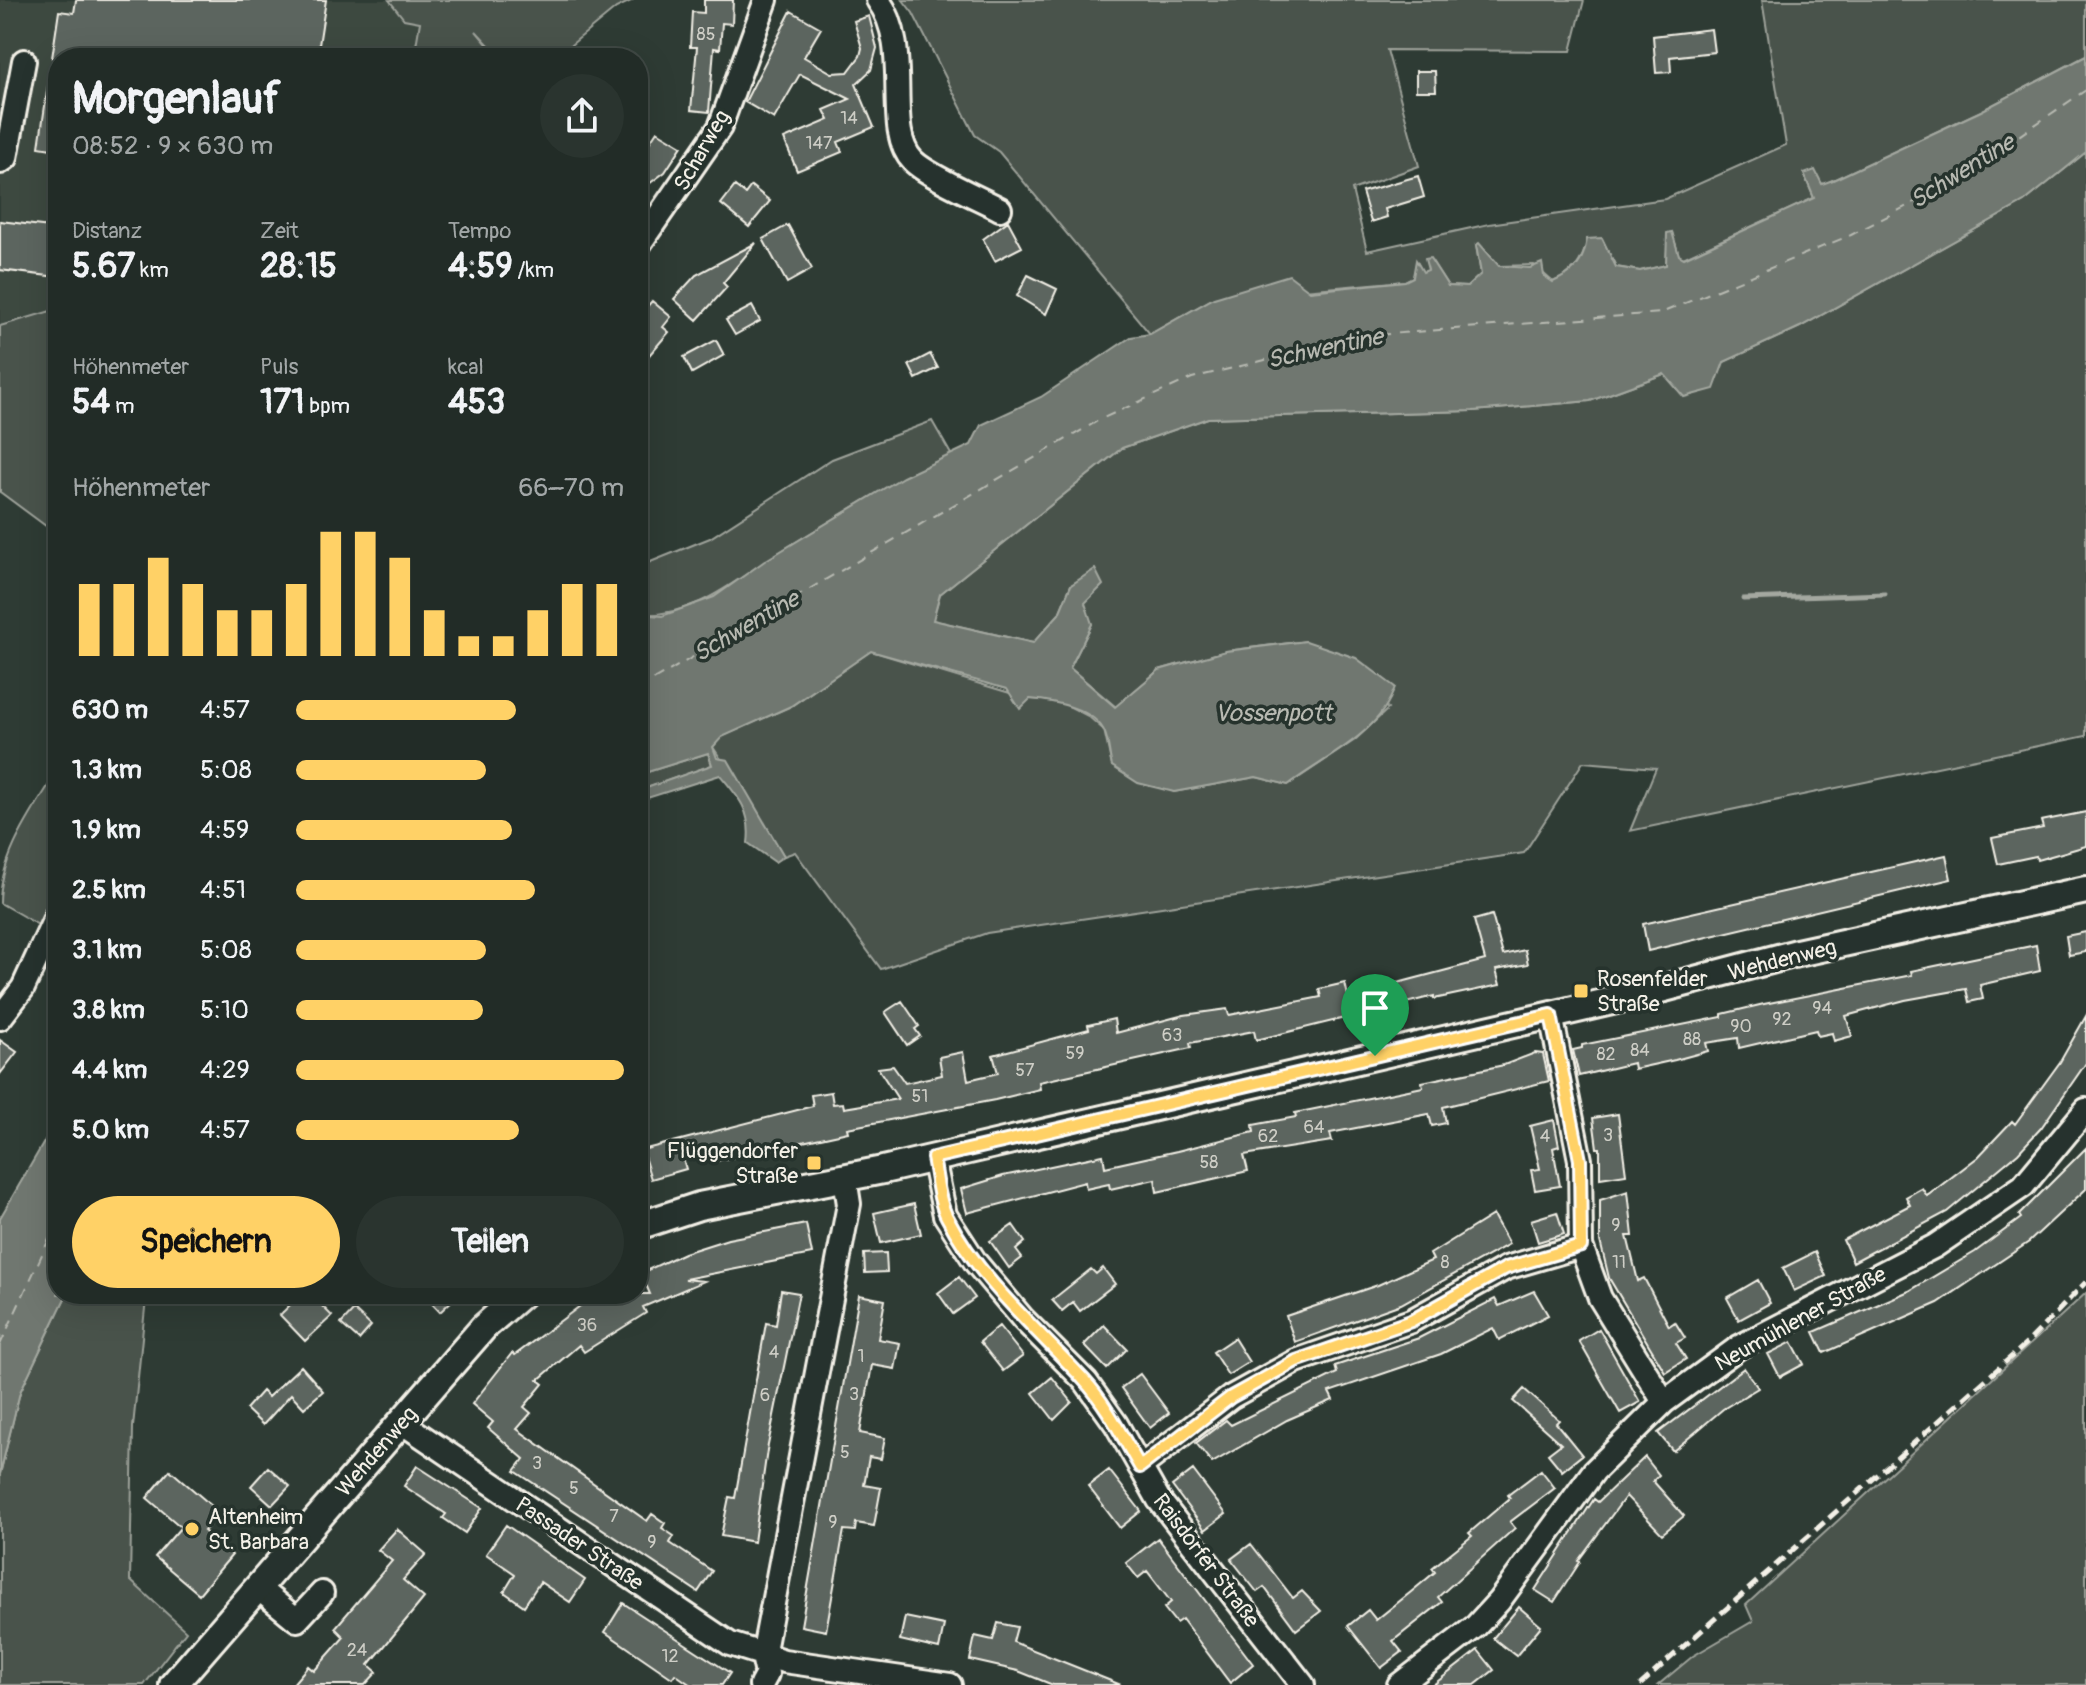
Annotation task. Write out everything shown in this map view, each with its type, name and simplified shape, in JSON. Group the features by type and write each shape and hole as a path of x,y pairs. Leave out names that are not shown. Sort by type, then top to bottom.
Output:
{"main road":[{"name":"Wehdenweg","path":"648,1223 699,1206 933,1158 1551,1015 1797,953 2086,890"},
{"name":"Wehdenweg","path":"173,1685 484,1327 510,1304"}],"street":[{"name":"Scharweg","path":"648,231 720,127 766,0"},
{"path":"878,0 895,35 899,64 897,117 903,144 913,161 1000,209"},
{"path":"0,162 6,158 24,61"},
{"path":"0,1018 23,988 48,934"},
{"path":"1551,1015 1580,1160 1581,1246 1600,1298 1664,1402"},
{"name":"Neumühlener Straße","path":"1399,1685 1476,1626 1499,1601 1594,1471 1664,1402 1739,1347 1935,1246 2023,1186 2086,1110"},
{"name":"Raisdorfer Straße","path":"933,1158 945,1215 976,1263 1023,1319 1086,1382 1116,1424 1159,1500 1303,1685"},
{"path":"761,1685 767,1674 763,1656 849,1204 845,1178"},
{"path":"1140,1467 1231,1397 1286,1366 1411,1321 1506,1268 1581,1246"},
{"name":"Passader Straße","path":"401,1422 730,1644 763,1656"},
{"path":"258,1588 297,1620 322,1593"},
{"path":"763,1656 950,1685"}],"shaded area":[{"path":"0,0 389,0 404,19 420,22 416,48 48,48 48,314 15,319 0,326"},
{"path":"389,0 633,0 616,8 567,48 492,48 476,31 490,48 416,48 420,22 404,19"},
{"path":"903,0 1584,0 1571,51 1387,50 1419,166 1352,190 1367,251 1489,224 1665,199 1786,145 1762,0 2086,0 2086,56 1981,111 1822,185 1804,174 1814,198 1683,258 1679,256 1672,232 1668,233 1666,265 1640,271 1616,267 1602,239 1588,239 1577,265 1553,282 1534,265 1499,266 1476,246 1481,274 1467,287 1448,286 1432,261 1429,271 1422,272 1417,262 1413,277 1405,281 1214,298 1150,334 999,152 975,135 913,13"},
{"path":"2086,152 2086,736 1630,831 1656,768 1583,762 1524,853 987,933 881,969 795,852 784,856 713,747 721,737 791,706 871,651 1030,699 1059,701 1088,716 1104,730 1112,766 1174,792 1256,777 1288,785 1355,740 1388,709 1306,641 1226,651 1159,670 1116,707 1070,668 1092,624 1071,585 1059,614 1033,643 932,620 940,594 1122,448 1208,418 1473,411 1590,401 1664,374 1724,362 1800,327 2024,202"},
{"path":"48,312 48,528 0,492 0,326"},
{"path":"932,421 952,456 870,498 700,602 660,614 648,614 648,563 710,538 832,459"},
{"path":"708,753 712,765 648,787 648,772"},
{"path":"48,786 48,912 42,927 0,903 6,867 29,817"},
{"path":"2086,1293 2086,1685 1658,1685 1693,1656 1753,1621 1746,1605"},
{"path":"62,1304 147,1304 133,1427 130,1580 186,1631 144,1685 0,1685 0,1474 20,1392"}],"water":[{"path":"2086,56 2086,152 2024,202 1800,327 1724,362 1714,389 1684,397 1664,374 1590,401 1473,411 1208,418 1122,448 940,594 933,620 1033,643 1059,614 1071,585 1095,569 1103,585 1085,603 1092,624 1070,668 1115,707 1159,670 1226,651 1306,641 1356,658 1395,687 1387,704 1364,731 1288,785 1256,777 1174,792 1138,783 1112,766 1105,733 1100,724 1083,712 1061,704 1030,699 1020,709 1007,689 871,651 791,706 722,737 713,747 717,758 728,760 784,856 775,862 748,843 748,822 743,806 720,775 648,798 648,787 712,765 708,753 648,772 648,615 662,616 714,597 766,560 903,477 971,445 981,425 1041,397 1131,337 1150,334 1214,298 1289,275 1310,291 1405,281 1413,277 1416,260 1423,272 1428,270 1425,259 1430,258 1448,286 1467,287 1481,274 1476,245 1479,243 1499,266 1530,268 1542,263 1544,276 1553,282 1577,266 1587,239 1602,238 1616,267 1640,271 1666,265 1667,233 1672,232 1679,255 1684,258 1814,198 1804,174 1815,170 1822,184 1981,111"},
{"path":"48,1135 48,1304 62,1304 20,1392 0,1474 0,1218"}],"building":[{"path":"76,0 326,0 319,48 53,48 59,11 74,13"},
{"path":"704,0 733,0 732,24 722,23 720,49 714,48 709,112 691,110 697,47 690,47 692,12 704,13"},
{"path":"791,11 821,28 804,57 832,73 848,72 860,56 862,48 854,21 869,16 877,48 871,70 856,84 874,127 838,142 842,152 797,171 784,139 829,120 824,110 850,99 800,74 774,119 745,102"},
{"path":"1711,29 1714,52 1670,57 1671,72 1656,73 1653,36"},
{"path":"1416,71 1435,71 1436,91 1416,91"},
{"path":"48,85 48,148 39,147"},
{"path":"657,131 682,146 665,172 648,185 648,145"},
{"path":"1418,176 1424,197 1385,209 1387,217 1371,222 1362,192"},
{"path":"735,186 745,194 751,186 770,201 749,227 721,204"},
{"path":"0,221 48,227 48,276 0,270"},
{"path":"1008,221 1022,247 995,261 983,239"},
{"path":"788,225 812,269 787,283 763,239"},
{"path":"756,243 723,283 727,287 697,320 674,299 696,275"},
{"path":"1028,275 1057,289 1046,314 1017,296"},
{"path":"652,301 671,317 663,327 669,332 648,356 648,306"},
{"path":"752,306 760,321 735,335 726,320"},
{"path":"716,340 724,355 692,373 684,357"},
{"path":"930,354 938,368 916,379 909,365"},
{"path":"2086,812 2086,846 2037,860 2036,856 1998,864 1992,838 2043,828 2041,821"},
{"path":"1946,855 1951,879 1648,951 1643,924"},
{"path":"1492,915 1503,955 1525,950 1528,964 1496,970 1500,985 1434,999 1434,996 1256,1040 1254,1031 1190,1043 1191,1048 1039,1082 1040,1089 995,1100 847,1128 848,1132 716,1161 714,1152 683,1159 686,1169 651,1179 648,1169 648,1148 813,1106 811,1095 831,1092 833,1104 843,1103 844,1108 898,1099 878,1068 893,1066 905,1083 942,1075 939,1057 963,1052 968,1080 998,1073 993,1055 1089,1029 1088,1025 1114,1019 1116,1033 1184,1015 1227,1009 1229,1015 1321,997 1319,989 1345,983 1348,996 1485,960 1474,920"},
{"path":"2086,932 2086,952 2069,955 2066,936"},
{"path":"2036,945 2040,971 1980,985 1983,999 1969,1002 1966,989 1905,1000 1846,1016 1852,1036 1834,1041 1832,1033 1818,1036 1816,1030 1739,1048 1738,1038 1706,1043 1708,1051 1675,1060 1634,1069 1633,1063 1579,1076 1573,1050 1582,1048 1582,1045 1722,1017 1722,1014 1764,1004 1912,975 1911,971"},
{"path":"902,1001 919,1026 915,1029 920,1036 907,1045 885,1012"},
{"path":"2086,1016 2086,1063 2041,1128 2018,1153 1947,1212 1853,1262 1843,1240 1910,1205 1906,1197 1922,1188 1927,1196 1978,1157 2012,1121 2015,1124 2060,1062"},
{"path":"0,1040 17,1052 0,1074"},
{"path":"1535,1053 1543,1054 1549,1081 1443,1107 1446,1123 1432,1126 1429,1114 1330,1133 1332,1141 1244,1155 1248,1171 1157,1192 1155,1179 1110,1189 1109,1184 1086,1189 1085,1182 967,1213 961,1189 1003,1176 1103,1155 1105,1167 1177,1151 1254,1132 1253,1125 1296,1117 1295,1113 1423,1087 1422,1082 1504,1065"},
{"path":"1618,1114 1626,1174 1600,1178 1600,1148 1597,1148 1593,1118"},
{"path":"1554,1120 1559,1146 1553,1148 1560,1186 1535,1190 1531,1170 1540,1169 1530,1126"},
{"path":"2086,1148 2086,1189 2029,1242 1938,1303 1824,1353 1814,1332 1909,1291 1975,1252 2021,1218 2019,1215"},
{"path":"1628,1191 1633,1236 1627,1236 1638,1281 1644,1278 1669,1326 1675,1322 1685,1338 1676,1343 1686,1359 1665,1372 1609,1278 1600,1241 1600,1200"},
{"path":"914,1204 921,1234 881,1243 874,1213"},
{"path":"1557,1212 1564,1234 1538,1242 1531,1220"},
{"path":"1493,1215 1509,1244 1401,1304 1295,1342 1286,1316 1378,1285 1433,1260 1430,1254"},
{"path":"806,1224 812,1254 685,1279 704,1281 643,1307 646,1313 584,1352 579,1345 538,1380 543,1384 524,1407 531,1413 517,1429 647,1521 652,1514 665,1523 662,1528 674,1536 670,1543 712,1571 698,1592 515,1471 524,1459 488,1428 493,1422 472,1404 512,1353 515,1355 583,1304 648,1304 648,1270 684,1253 728,1239"},
{"path":"1013,1225 1025,1242 1016,1250 1022,1258 1009,1268 990,1241"},
{"path":"1815,1252 1826,1276 1794,1291 1783,1268"},
{"path":"886,1253 887,1272 865,1273 864,1254"},
{"path":"1103,1268 1115,1284 1080,1311 1073,1302 1062,1311 1052,1300 1091,1269 1096,1274"},
{"path":"959,1277 975,1298 953,1314 938,1293"},
{"path":"1758,1280 1770,1303 1739,1320 1727,1298"},
{"path":"781,1290 799,1293 767,1450 754,1542 721,1536 729,1497 735,1498 766,1323 776,1325"},
{"path":"1534,1291 1548,1315 1499,1340 1493,1328 1441,1354 1329,1392 1333,1400 1287,1420 1212,1463 1196,1443 1226,1420 1231,1425 1337,1373 1335,1366 1419,1338 1495,1299 1499,1306"},
{"path":"859,1295 885,1300 878,1339 900,1343 895,1369 872,1365 860,1433 885,1438 881,1459 869,1457 864,1485 881,1488 874,1526 856,1523 855,1531 844,1530 826,1631 801,1626"},
{"path":"291,1304 320,1304 332,1316 305,1341 280,1315"},
{"path":"432,1304 448,1304 440,1312"},
{"path":"354,1310 371,1326 359,1340 341,1324"},
{"path":"1104,1325 1127,1349 1107,1369 1084,1345"},
{"path":"999,1326 1023,1356 1003,1371 980,1342"},
{"path":"1599,1329 1640,1402 1620,1413 1579,1341"},
{"path":"1234,1338 1249,1362 1228,1375 1213,1352"},
{"path":"1792,1342 1804,1364 1780,1377 1768,1354"},
{"path":"301,1366 323,1391 304,1408 291,1394 263,1425 246,1409 262,1391 268,1397"},
{"path":"1744,1368 1758,1388 1723,1409 1673,1451 1658,1433"},
{"path":"1140,1374 1169,1413 1150,1428 1121,1388"},
{"path":"1052,1377 1072,1402 1054,1420 1033,1393"},
{"path":"1524,1389 1559,1420 1556,1423 1582,1455 1562,1471 1548,1454 1561,1444 1513,1401"},
{"path":"1645,1457 1659,1475 1653,1481 1684,1516 1662,1534 1626,1496 1578,1561 1554,1602 1535,1590 1594,1499 1598,1502"},
{"path":"417,1466 482,1508 465,1533 443,1518 446,1514 404,1486"},
{"path":"268,1467 290,1486 272,1505 251,1486"},
{"name":"Altenheim St. Barbara","path":"170,1470 220,1513 204,1531 232,1555 199,1594 155,1557 181,1527 147,1498"},
{"path":"1109,1470 1141,1511 1120,1528 1088,1486"},
{"path":"1193,1470 1226,1514 1205,1530 1172,1486"},
{"path":"1541,1470 1555,1488 1510,1522 1515,1528 1438,1597 1442,1602 1393,1641 1402,1652 1381,1668 1348,1626 1368,1610 1376,1620 1411,1592 1435,1572 1432,1568 1472,1536 1469,1533 1510,1498 1508,1495"},
{"path":"506,1525 585,1580 570,1602 540,1582 524,1606 504,1592 515,1574 486,1554"},
{"path":"397,1529 426,1554 403,1580 424,1598 369,1665 377,1672 365,1685 292,1685 308,1666 314,1671 344,1637 335,1628 392,1561 378,1550"},
{"path":"1158,1538 1253,1664 1230,1683 1182,1619 1176,1623 1164,1608 1171,1602 1147,1571 1138,1578 1126,1563"},
{"path":"1251,1544 1293,1598 1302,1591 1321,1611 1296,1630 1264,1587 1257,1592 1231,1559"},
{"path":"623,1603 730,1673 722,1685 691,1685 675,1674 672,1678 605,1632"},
{"path":"1519,1607 1541,1626 1516,1656 1493,1638"},
{"path":"905,1617 944,1625 939,1649 900,1640"},
{"path":"998,1623 1017,1627 1013,1642 1121,1685 1053,1685 1018,1671 970,1660 975,1636 993,1640"},
{"path":"1478,1650 1494,1670 1475,1685 1433,1685"}],"waterway":[{"path":"1743,599 1885,594"}],"ferry route":[{"path":"648,683 1101,419 1192,378 1363,336 1661,313 1851,235 1944,187 2086,90"},
{"path":"0,1345 48,1242"}],"railway":[{"path":"1640,1685 2027,1343 2086,1282"}],"place":[{"name":"Rosenfelder Straße","path":"1581,991"},
{"name":"Flüggendorfer Straße","path":"814,1163"},
{"name":"Altenheim St. Barbara","path":"192,1529"}],"route":[{"path":"1551,1015 1580,1160 1581,1246 1506,1268 1411,1321 1296,1361 1276,1371 1231,1397 1140,1467 1116,1424 1086,1382 1023,1319 976,1263 945,1215 933,1158 1375,1056 1551,1015"}],"water label":[{"name":"Schwentine","path":"1962,171"},
{"name":"Schwentine","path":"1325,348"},
{"name":"Schwentine","path":"746,626"},
{"name":"Vossenpott","path":"1273,713"}]}
